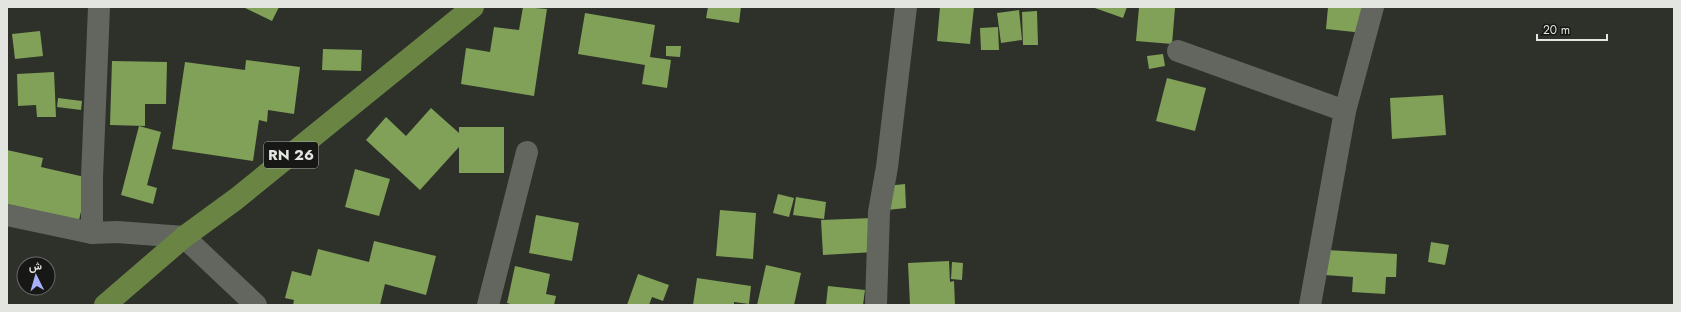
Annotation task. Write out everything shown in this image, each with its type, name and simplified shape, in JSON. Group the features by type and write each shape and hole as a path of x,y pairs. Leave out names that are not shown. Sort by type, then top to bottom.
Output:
{"main road":[{"name":"RN 26","path":"107,304 184,237 236,199 472,7"}],"street":[{"path":"92,232 92,177 99,7"},
{"path":"876,305 879,212 887,167 906,7"},
{"path":"1310,305 1345,111 1373,7"},
{"path":"1178,50 1345,111"},
{"path":"488,305 527,152"},
{"path":"7,215 92,232 117,232 184,237 256,305"}],"building":[{"path":"243,7 279,7 272,21"},
{"path":"523,7 547,9 534,96 461,84 466,48 490,52 494,27 519,30"},
{"path":"708,7 741,7 739,23 706,18"},
{"path":"940,7 974,7 970,44 937,41"},
{"path":"1092,7 1127,7 1123,18"},
{"path":"1139,7 1175,8 1172,44 1136,41"},
{"path":"1328,7 1367,7 1364,33 1326,29"},
{"path":"1019,10 1022,40 1001,43 997,13"},
{"path":"1037,11 1038,45 1023,45 1022,12"},
{"path":"585,13 655,25 650,57 671,60 667,88 642,84 645,65 578,54"},
{"path":"998,27 999,50 981,50 980,28"},
{"path":"40,31 43,56 15,59 12,34"},
{"path":"666,46 681,46 680,57 666,56"},
{"path":"323,49 362,50 361,71 322,70"},
{"path":"1163,54 1165,66 1149,69 1147,56"},
{"path":"246,60 300,67 294,114 268,110 267,122 259,120 253,161 172,149 185,62 245,70"},
{"path":"112,61 167,62 166,104 145,104 145,126 110,125"},
{"path":"54,72 56,117 37,117 36,105 18,106 17,74"},
{"path":"1167,78 1206,88 1195,131 1156,121"},
{"path":"1443,95 1446,135 1392,139 1390,98"},
{"path":"58,98 82,101 81,110 57,107"},
{"path":"431,108 459,133 459,127 504,127 504,173 459,173 459,147 420,190 366,140 386,117 406,136"},
{"path":"139,126 161,132 147,185 157,188 153,204 121,195"},
{"path":"7,150 43,158 41,167 89,178 79,220 7,204"},
{"path":"355,169 390,179 379,216 345,207"},
{"path":"905,184 906,208 887,210 886,186"},
{"path":"778,194 794,198 789,217 773,213"},
{"path":"796,197 826,202 824,219 793,215"},
{"path":"720,210 756,213 753,259 716,256"},
{"path":"536,215 579,223 572,261 529,253"},
{"path":"873,218 874,252 823,255 821,220"},
{"path":"374,241 436,256 426,295 385,284 380,305 293,305 294,300 285,298 292,271 311,276 318,249 369,262"},
{"path":"1431,242 1449,245 1445,265 1428,262"},
{"path":"1327,250 1397,254 1396,277 1386,277 1385,294 1352,292 1353,277 1325,275"},
{"path":"949,261 950,282 954,281 955,305 910,305 908,263"},
{"path":"952,262 963,263 962,280 951,279"},
{"path":"766,265 801,273 794,305 757,305"},
{"path":"515,266 550,274 546,294 556,296 554,305 514,305 507,303"},
{"path":"638,274 669,285 663,301 652,297 649,305 627,305"},
{"path":"697,278 751,286 749,304 734,302 734,305 693,305"},
{"path":"828,286 865,290 863,305 826,305"}]}
